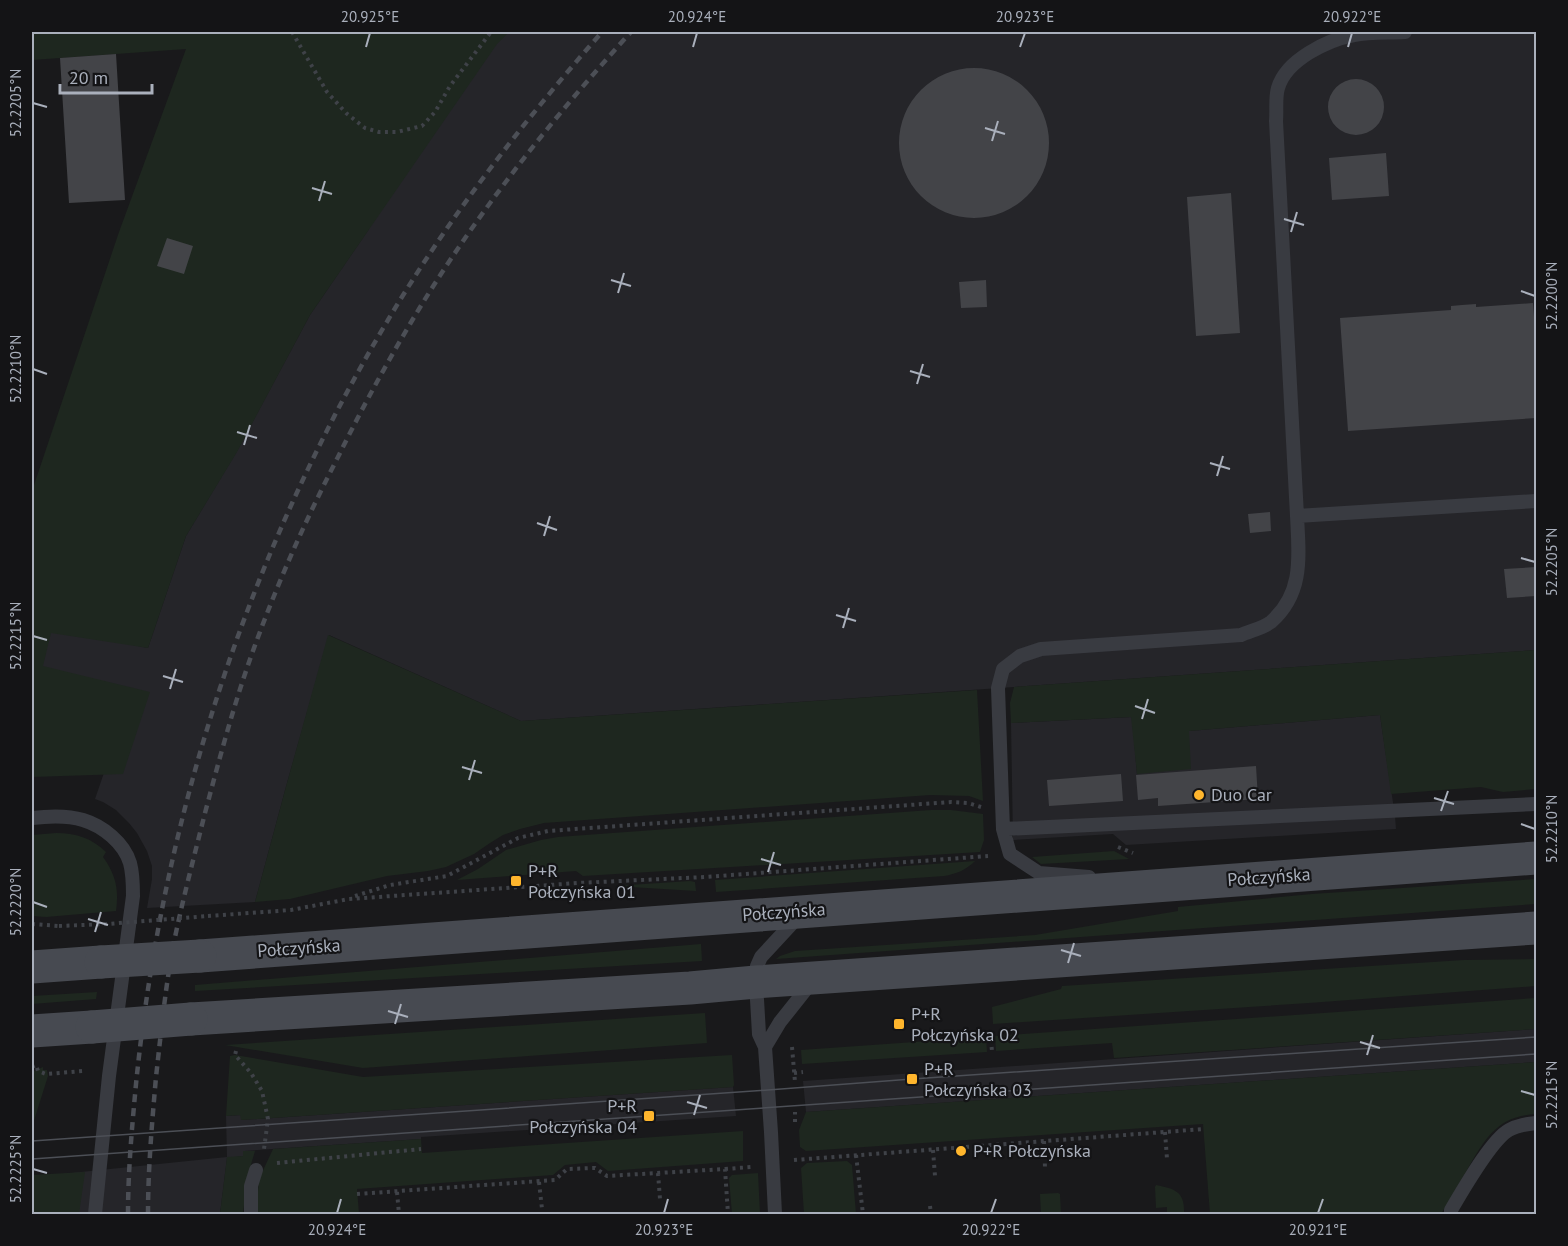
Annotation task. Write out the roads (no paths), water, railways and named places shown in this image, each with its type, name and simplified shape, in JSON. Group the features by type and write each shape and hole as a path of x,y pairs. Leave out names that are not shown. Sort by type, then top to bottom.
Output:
{"main road":[{"name":"Połczyńska","path":"32,968 1536,858"},
{"path":"32,1031 690,988 1536,928"}],"lane":[{"path":"1187,883 1040,873 1010,854 1003,829 998,688 1003,669 1020,656 1041,649 1240,635 1269,623 1286,604 1296,585 1299,561 1276,121 1277,89 1284,76 1300,58 1323,45 1354,35 1405,32"},
{"path":"1297,516 1536,501"},
{"path":"1003,829 1536,804"},
{"path":"32,818 65,817 83,820 99,828 123,848 130,863 133,879 133,896 109,1076 95,1215"},
{"path":"776,1215 765,1047 759,1034 757,966 761,957 804,910"},
{"path":"765,1047 780,1022 815,978"},
{"path":"1451,1215 1451,1210 1496,1141 1508,1131 1536,1123"},
{"path":"251,1215 251,1186 256,1170"}],"tram line":[{"path":"32,1141 1536,1037"},
{"path":"32,1159 1536,1054"}],"railway":[{"path":"128,1214 129,1165 136,1084 149,983 167,884 191,785 220,688 254,593 294,499 338,408 411,282 488,171 602,32"},
{"path":"148,1214 149,1163 156,1077 173,947 205,813 230,722 247,668 278,587 313,508 355,423 434,285 486,209 541,136 631,32"}],"place":[{"name":"Duo Car","path":"1199,795"},
{"name":"P+R Połczyńska 01","path":"516,881"},
{"name":"P+R Połczyńska 02","path":"899,1024"},
{"name":"P+R Połczyńska 03","path":"912,1079"},
{"name":"P+R Połczyńska 04","path":"649,1116"},
{"name":"P+R Połczyńska","path":"961,1151"}]}
